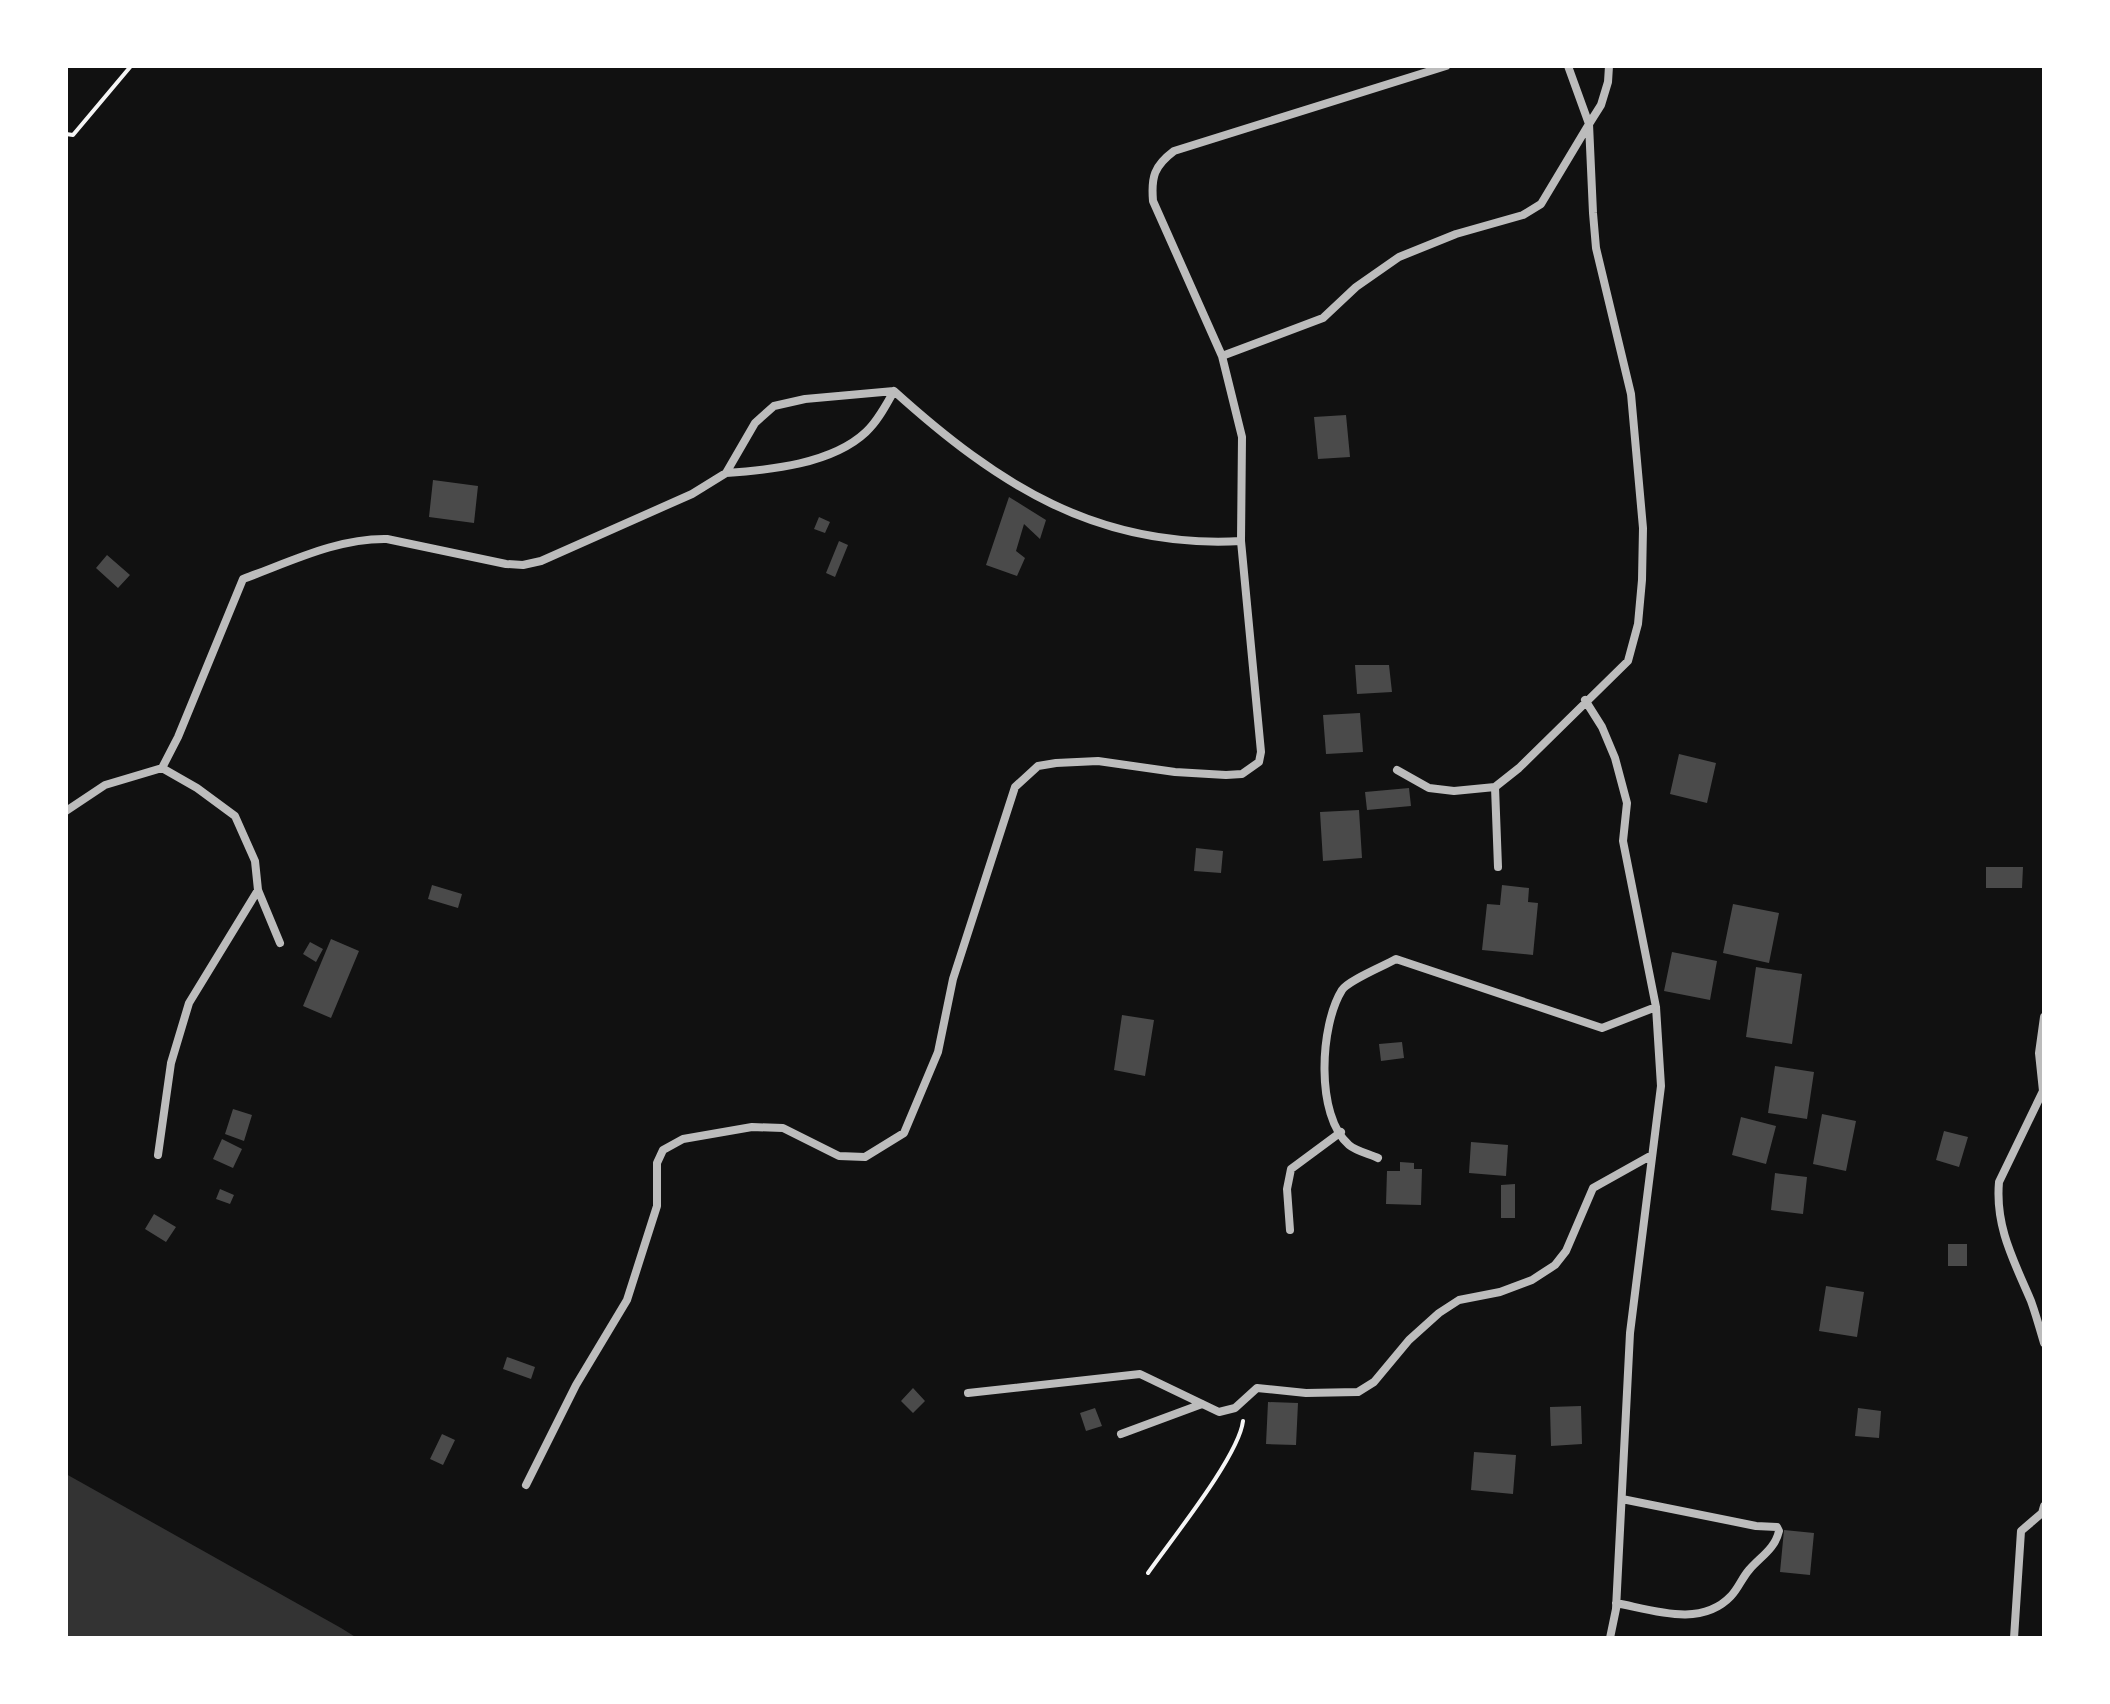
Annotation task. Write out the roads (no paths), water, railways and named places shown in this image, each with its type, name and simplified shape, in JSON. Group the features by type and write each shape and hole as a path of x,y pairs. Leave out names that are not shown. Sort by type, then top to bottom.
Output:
{"street":[{"path":"526,1485 576,1385 627,1300 657,1206 657,1163 663,1150 683,1139 752,1127 783,1128 839,1156 865,1157 904,1133 938,1052 964,940 1015,787 1025,776 1038,766 1098,761 1175,772 1226,775 1242,774 1259,762 1259,721 1241,541 1242,437 1222,356 1153,201 1151,181 1158,164 1174,151 1446,66"},
{"path":"1397,770 1429,788 1454,791 1495,787 1519,768 1628,661 1638,624 1643,567 1640,484 1631,394 1596,248 1589,124 1568,66"},
{"path":"1222,356 1323,318 1356,287 1399,257 1456,234 1523,215 1541,204 1601,105 1609,66"},
{"path":"726,473 755,423 774,406 805,399 894,391 946,438 995,473 1040,499 1081,517 1122,530 1168,539 1205,543 1241,541"},
{"path":"66,811 105,785 162,768 178,737 243,579 326,548 367,538 387,539 506,564 523,565 541,561 692,494 726,473 785,468 849,443 865,432 894,391"},
{"path":"1585,700 1602,727 1615,758 1627,803 1623,841 1656,1007 1661,1086 1630,1333 1616,1603 1610,1638"},
{"path":"162,768 197,788 235,816 255,861 258,890 280,943"},
{"path":"1495,787 1498,867"},
{"path":"158,1155 171,1063 189,1003 258,890"},
{"path":"1378,1158 1349,1145 1330,1116 1326,1039 1344,987 1396,959 1602,1028 1656,1007"},
{"path":"2044,1017 2039,1053 2043,1091 1999,1182 1998,1196 2002,1231 2009,1255 2032,1304 2044,1343"},
{"path":"1290,1230 1287,1189 1291,1169 1341,1132"},
{"path":"968,1393 1140,1374 1219,1412 1235,1408 1257,1388 1306,1393 1358,1392 1374,1382 1409,1340 1459,1300 1500,1292 1532,1280 1555,1265 1566,1251 1593,1188 1652,1155"},
{"path":"1121,1434 1202,1404"},
{"path":"1616,1603 1687,1616 1714,1610 1731,1596 1748,1571 1772,1547 1779,1531 1777,1527 1756,1526 1622,1499"},
{"path":"2014,1638 2021,1531 2043,1511"}]}
